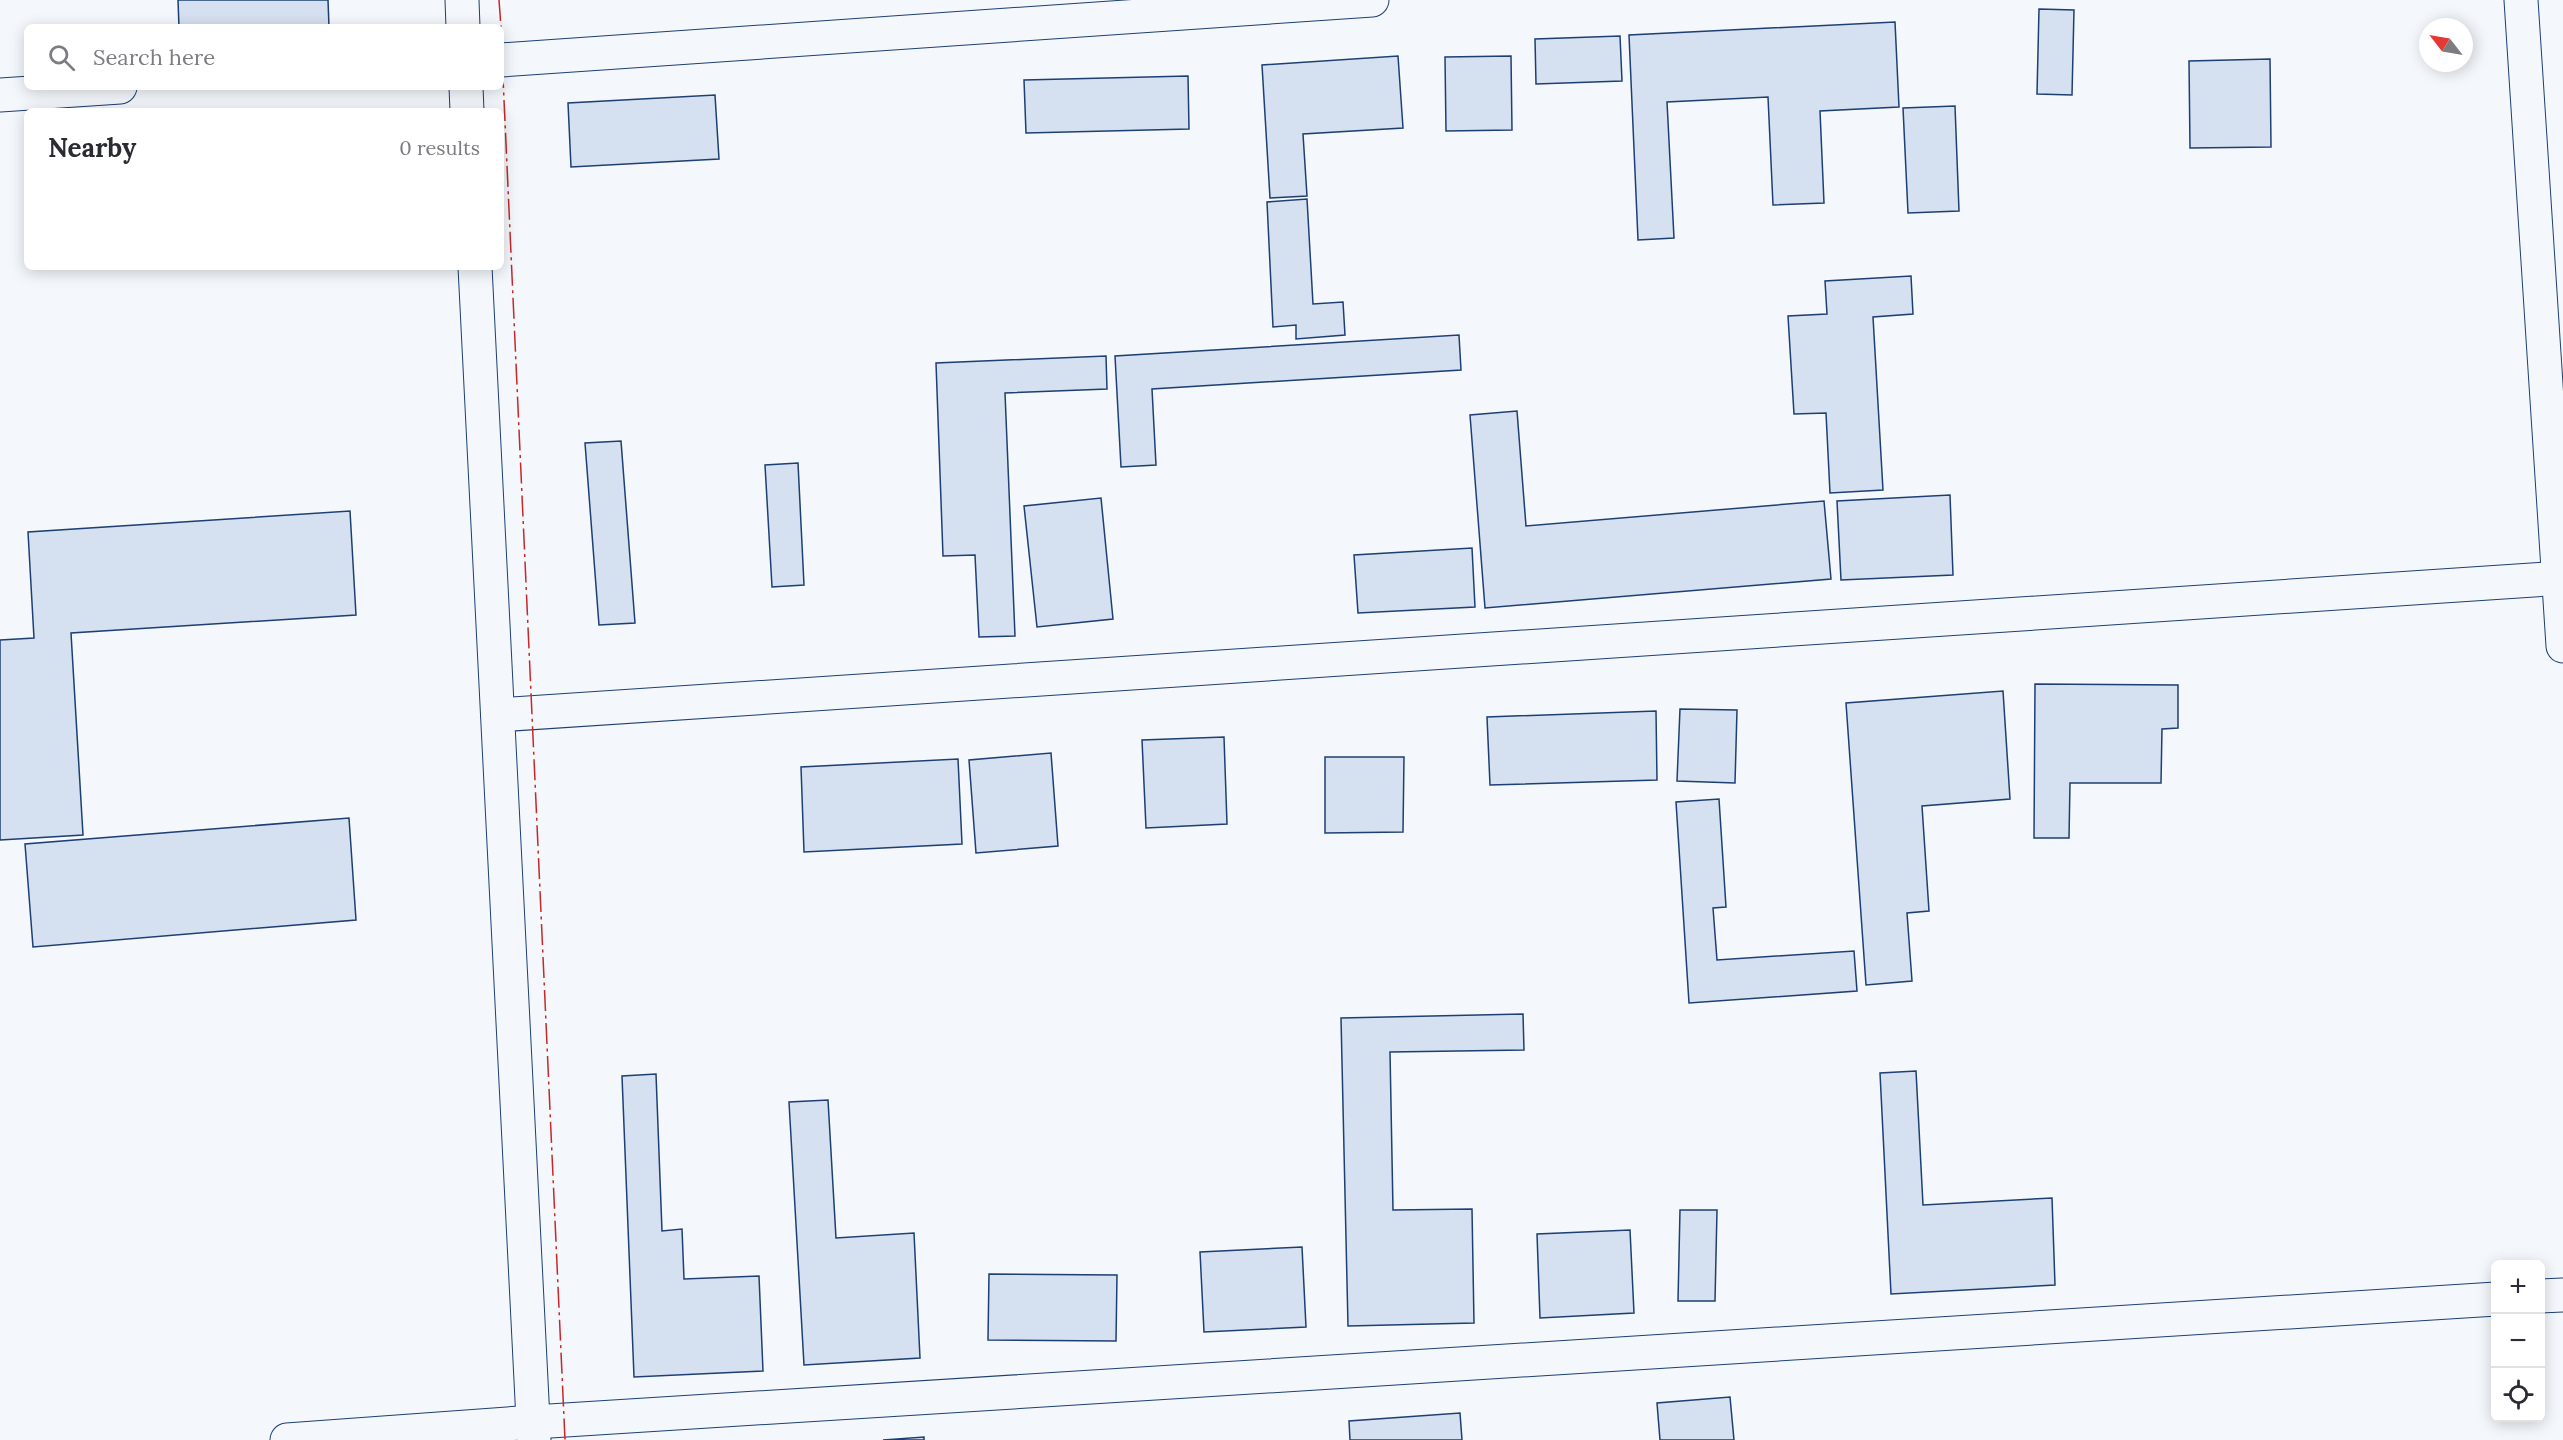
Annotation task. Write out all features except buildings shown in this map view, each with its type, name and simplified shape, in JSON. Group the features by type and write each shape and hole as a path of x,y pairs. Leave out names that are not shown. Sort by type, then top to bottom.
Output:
{"street":[{"path":"462,0 463,24"},
{"path":"504,60 1372,0"},
{"path":"2521,0 2561,578 2563,646"},
{"path":"0,95 75,90"},
{"path":"466,90 467,108"},
{"path":"475,270 534,1431"},
{"path":"498,716 2561,578"},
{"path":"2545,1296 2563,1295"},
{"path":"287,1440 534,1431 2491,1299"}],"power":[{"path":"499,0 501,24"},
{"path":"504,90 565,1440"}]}
